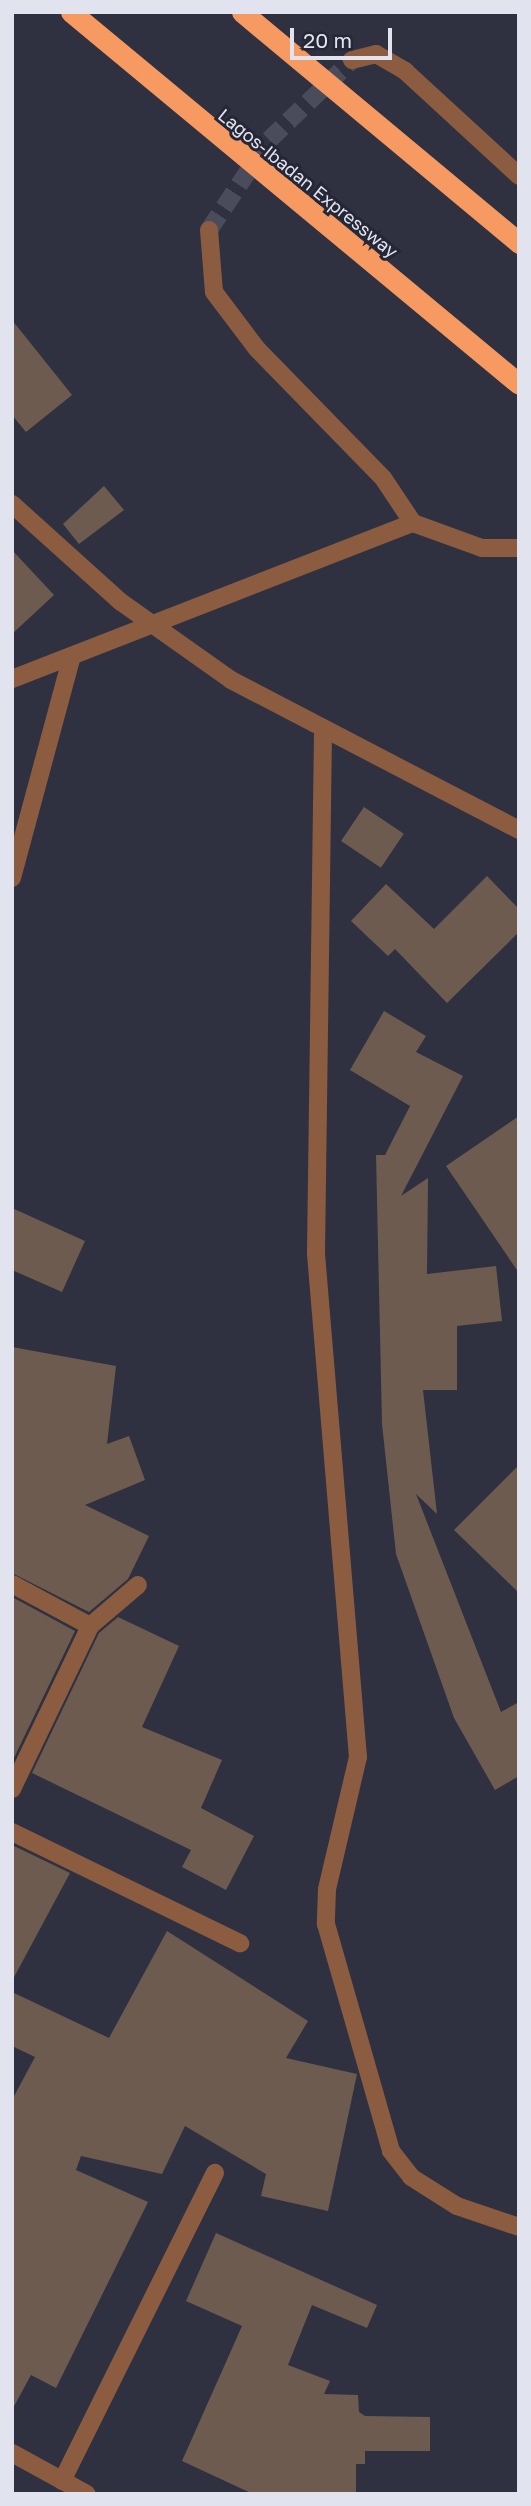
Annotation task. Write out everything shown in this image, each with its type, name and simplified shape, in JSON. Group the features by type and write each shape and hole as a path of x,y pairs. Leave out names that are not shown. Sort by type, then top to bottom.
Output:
{"highway":[{"name":"Lagos-Ibadan Expressway","path":"71,12 519,384"},
{"path":"242,12 519,243"}],"street":[{"path":"352,60 376,54 405,71 519,176"},
{"path":"209,230 214,292 257,349 383,478 413,523 482,548 519,548"},
{"path":"12,504 154,625 323,732 519,830"},
{"path":"12,679 71,659 413,523"},
{"path":"12,878 71,659"},
{"path":"323,732 316,1254 358,1757 327,1889 326,1924 391,2151 411,2177 457,2206 519,2227"},
{"path":"12,1584 90,1626"},
{"path":"12,1789 90,1626 138,1585"},
{"path":"12,1832 240,1943"},
{"path":"62,2480 215,2173"},
{"path":"12,2453 87,2494"}],"building":[{"path":"12,320 72,395 26,432 12,415"},
{"path":"104,486 124,510 79,544 63,524"},
{"path":"12,550 54,595 12,634"},
{"path":"364,807 404,834 381,868 341,841"},
{"path":"487,876 519,909 519,932 447,1003 395,949 388,956 351,921 386,884 434,929"},
{"path":"384,1011 426,1036 416,1052 463,1076 401,1196 428,1178 427,1274 496,1266 502,1321 457,1326 457,1390 423,1390 437,1514 416,1494 501,1712 519,1702 519,1776 495,1790 454,1718 396,1554 382,1424 376,1155 385,1155 410,1106 350,1070"},
{"path":"519,1116 519,1273 446,1166"},
{"path":"12,1208 85,1241 62,1292 12,1270"},
{"path":"12,1347 116,1366 107,1444 129,1436 145,1480 85,1505 149,1536 128,1579 89,1612 12,1573"},
{"path":"519,1465 519,1593 454,1530"},
{"path":"12,1597 75,1631 12,1762"},
{"path":"118,1617 179,1646 142,1727 222,1760 201,1808 254,1836 226,1890 182,1867 191,1850 32,1773 99,1633"},
{"path":"12,1845 70,1873 12,1981"},
{"path":"167,1931 308,2021 286,2058 357,2074 328,2211 261,2196 266,2174 185,2126 162,2174 81,2156 76,2170 148,2202 56,2388 31,2375 12,2410 12,2100 35,2057 12,2046 12,1992 109,2038"},
{"path":"216,2233 377,2305 367,2328 312,2305 288,2365 330,2381 324,2394 358,2395 359,2412 365,2416 430,2417 430,2451 365,2451 365,2464 356,2464 356,2494 253,2494 182,2461 242,2326 186,2301"}],"tunnel":[{"path":"209,230 269,140 352,60"}]}
